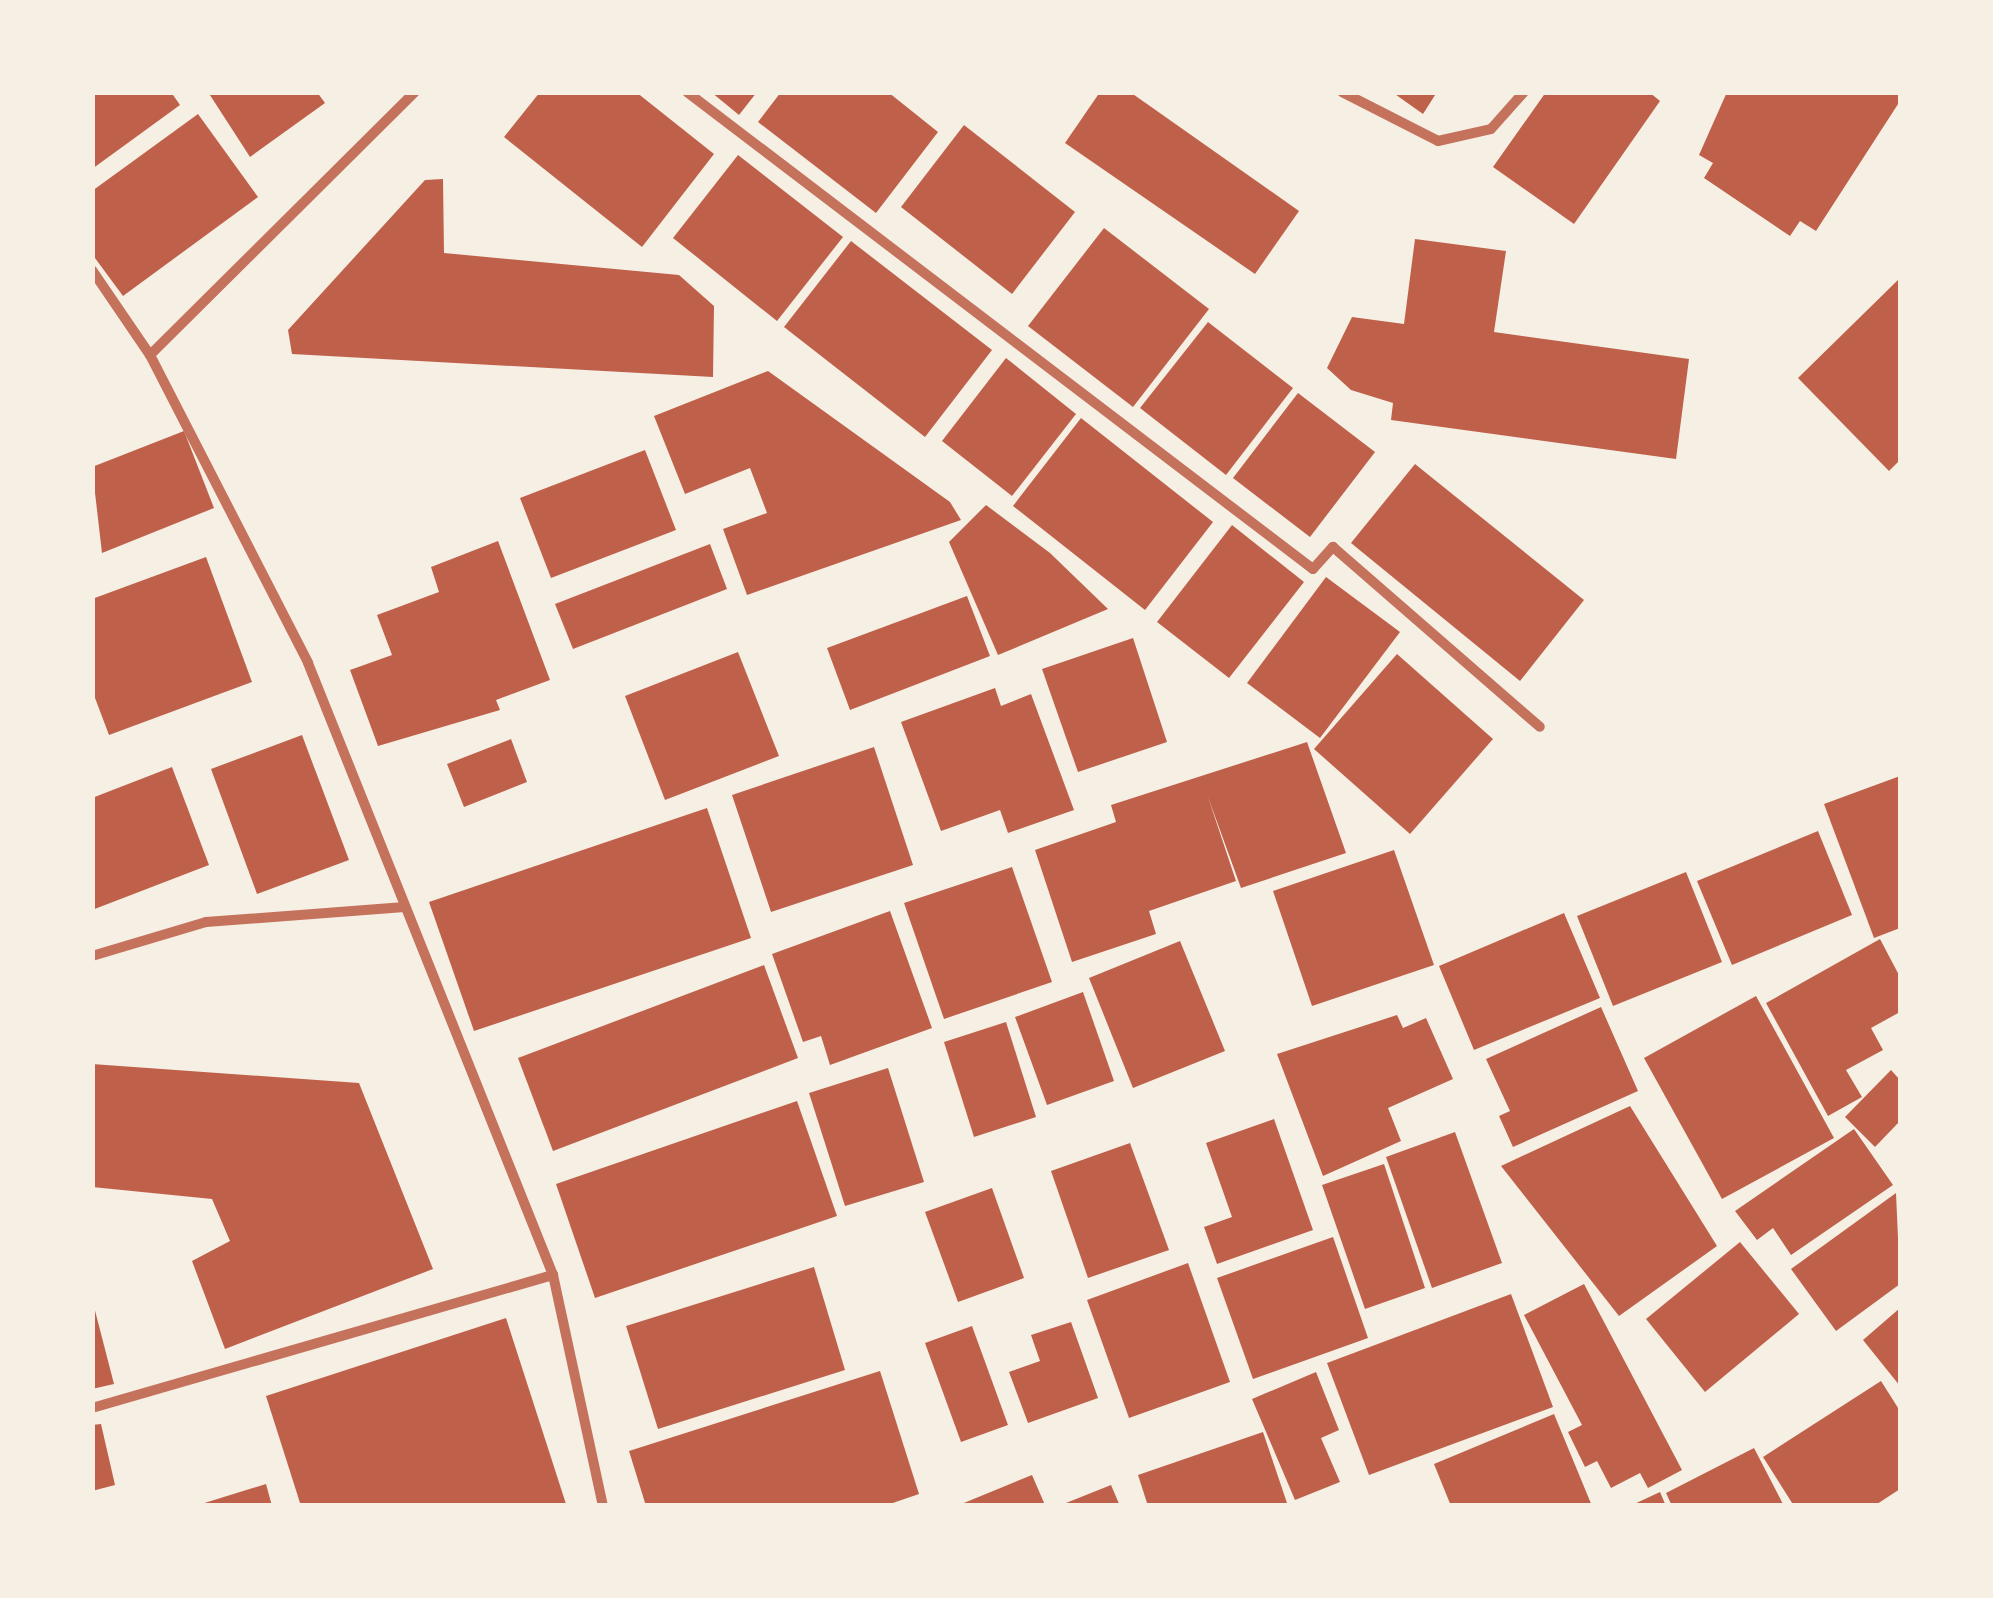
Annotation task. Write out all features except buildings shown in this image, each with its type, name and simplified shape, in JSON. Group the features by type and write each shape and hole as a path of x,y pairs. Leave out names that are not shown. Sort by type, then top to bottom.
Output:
{"street":[{"path":"687,92 1313,569 1333,547 1540,728"},
{"path":"1342,92 1438,141 1492,129 1524,92"},
{"path":"150,354 414,93"},
{"path":"92,270 150,354 308,663 553,1275 603,1506"},
{"path":"92,956 206,922 404,906"},
{"path":"92,1408 553,1275"}]}
